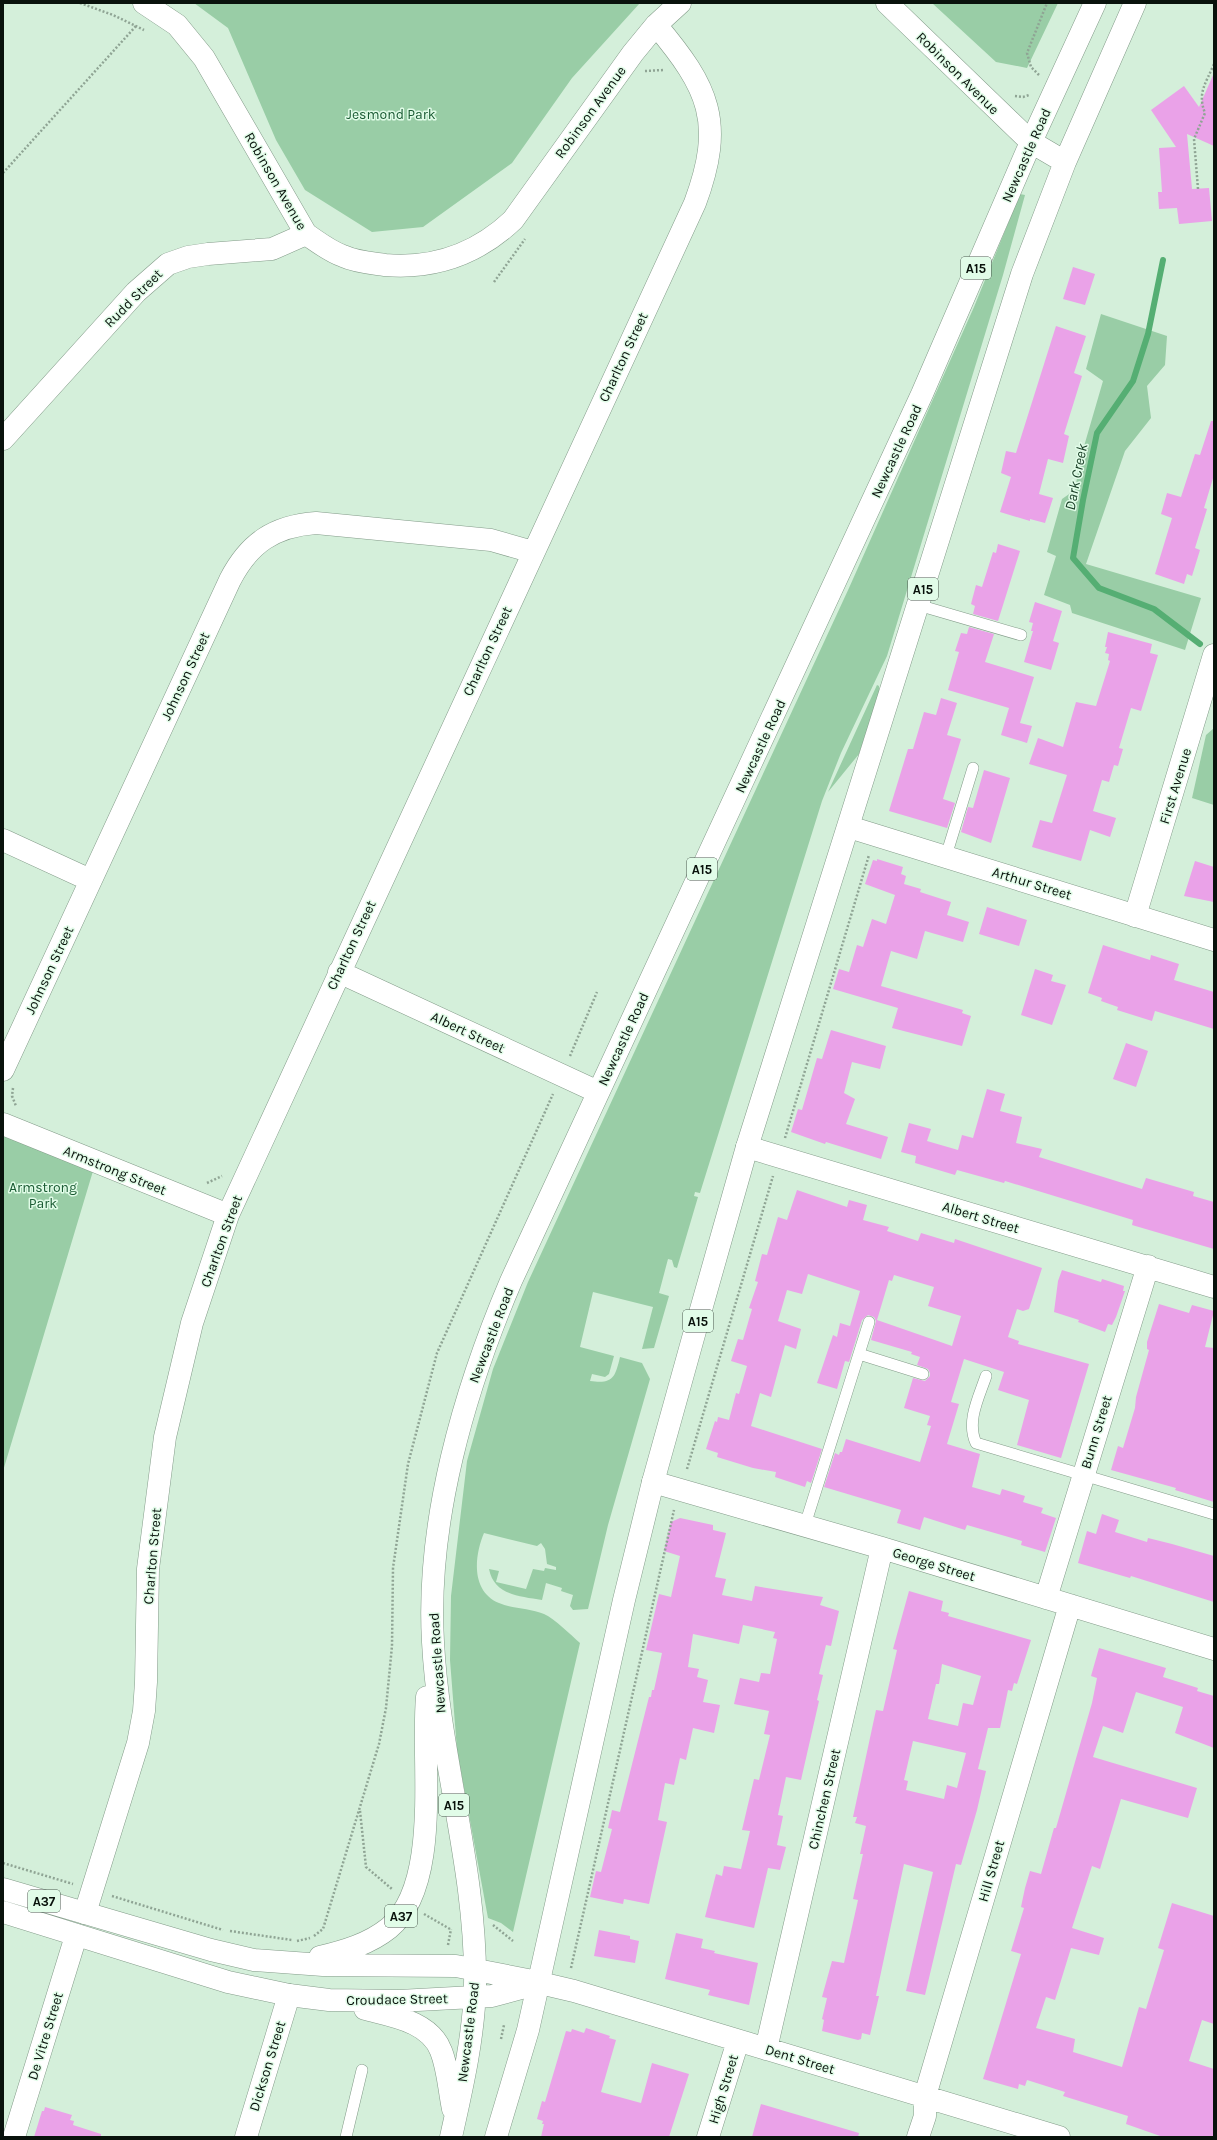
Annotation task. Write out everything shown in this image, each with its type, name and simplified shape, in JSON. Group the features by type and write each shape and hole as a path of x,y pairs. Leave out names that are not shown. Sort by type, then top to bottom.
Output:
{"main road":[{"name":"Robinson Avenue","path":"142,12 177,25 204,58 306,234 323,246 343,257 367,263 422,265 443,261 482,245 497,235 513,220 632,53 656,25 680,3"},
{"name":"Robinson Avenue","path":"887,3 1031,142 1065,162"},
{"name":"Newcastle Road","path":"453,2128 468,2047 475,1997 475,1969 470,1904 442,1731 433,1641 433,1599 437,1542 446,1485 468,1397 495,1319 598,1092 922,394 1031,142 1095,3"},
{"name":"A15","path":"496,2137 528,2030 540,1983 600,1704 654,1482 747,1147 1022,274 1065,162 1135,3"},
{"name":"Charlton Street","path":"85,1914 138,1743 144,1711 146,1682 148,1569 165,1437 192,1322 228,1215 695,203 709,158 711,130 708,112 700,90 691,69 656,25"},
{"name":"Rudd Street","path":"3,439 136,292 168,264 188,257 208,254 272,249 306,234"},
{"name":"Johnson Street","path":"9,1077 90,880 230,580 246,553 258,543 285,528 316,523 491,540 533,552"},
{"name":"First Avenue","path":"1135,916 1214,655"},
{"name":"Arthur Street","path":"849,827 1214,940"},
{"path":"3,840 90,880"},
{"name":"Albert Street","path":"339,972 598,1092"},
{"name":"Armstrong Street","path":"3,1124 228,1215"},
{"name":"Albert Street","path":"747,1147 1214,1287"},
{"name":"Bunn Street","path":"1046,1598 1148,1266"},
{"name":"George Street","path":"654,1482 805,1525 1214,1649"},
{"name":"Chinchen Street","path":"766,2049 882,1548"},
{"name":"Hill Street","path":"918,2137 925,2116 925,2096 1070,1605"},
{"name":"A37","path":"267,1962 320,1957 359,1946 373,1939 393,1924 401,1916 412,1897 420,1868 424,1836 427,1701 433,1641"},
{"name":"A37","path":"3,1889 235,1957 267,1962 438,1965 475,1969 540,1983"},
{"name":"Croudace Street","path":"3,1912 76,1936 228,1982 289,1995 329,2000 398,2001 475,1997 509,1992 540,1983"},
{"name":"De Vitre Street","path":"14,2137 76,1936"},
{"name":"Dent Street","path":"540,1983 1059,2137"},
{"name":"Dickson Street","path":"246,2137 289,1995"},
{"path":"329,2000 406,2020 434,2039 443,2056 453,2128"},
{"name":"High Street","path":"708,2137 738,2041"}],"lane":[{"path":"918,605 1021,635"},
{"path":"946,856 973,768"},
{"path":"805,1525 869,1322"},
{"path":"859,1354 924,1374"},
{"path":"986,1376 972,1419 972,1435 976,1443 1214,1514"},
{"path":"346,2137 362,2070"}],"path":[{"path":"80,3 136,25 148,33"},
{"path":"1039,75 1031,68 1027,53 1047,3"},
{"path":"3,173 136,25 142,12"},
{"path":"1198,189 1194,139 1206,113 1201,102 1201,94 1214,64"},
{"path":"1037,80 1043,68"},
{"path":"641,74 646,71 663,69 667,71"},
{"path":"988,102 1003,88 1020,97 1027,96 1032,92"},
{"path":"494,282 527,237"},
{"path":"783,1146 870,852"},
{"path":"568,1060 597,992"},
{"path":"9,1077 12,1096 18,1108"},
{"path":"112,1896 227,1931 297,1941 311,1938 323,1929 379,1744 386,1708 392,1646 393,1568 408,1464 437,1353 555,1090"},
{"path":"201,1183 210,1183 219,1179 226,1171"},
{"path":"687,1469 776,1171"},
{"path":"571,1968 674,1510"},
{"path":"359,1809 366,1867 394,1891"},
{"path":"3,1864 79,1886"},
{"path":"417,1910 450,1929"},
{"path":"491,1923 513,1941"},
{"path":"450,1929 455,1926"},
{"path":"448,1948 450,1929"},
{"path":"501,2039 504,2025"}],"green space":[{"name":"Jesmond Park","path":"194,3 640,3 572,78 512,163 423,227 372,232 305,190 276,140 228,28"},
{"path":"932,3 1058,3 1027,68 996,62"},
{"path":"1020,194 1025,195 1003,275 887,656 841,753 822,801 700,1193 695,1192 694,1196 698,1197 677,1268 674,1267 672,1260 668,1259 659,1293 669,1296 654,1348 642,1349 653,1307 593,1292 580,1347 614,1356 609,1374 605,1377 592,1374 590,1381 598,1382 612,1378 620,1357 642,1363 650,1379 608,1525 588,1609 573,1610 570,1606 573,1595 561,1591 562,1588 546,1583 542,1600 509,1593 496,1584 489,1569 499,1571 496,1582 526,1589 533,1569 544,1571 545,1568 556,1570 556,1567 547,1564 545,1549 541,1543 537,1546 484,1533 478,1552 477,1572 479,1582 483,1590 490,1598 504,1605 533,1611 548,1616 580,1643 513,1932 501,1923 488,1918 457,1750 450,1660 451,1596 467,1461 493,1369 528,1282 849,588 974,307"},
{"path":"1101,314 1167,336 1165,365 1147,386 1151,418 1125,451 1086,564 1201,598 1185,650 1072,613 1070,605 1044,595 1056,556 1047,552 1062,499 1075,490 1080,460 1103,381 1086,369"},
{"path":"877,685 879,686 879,693 859,754 828,792"},
{"path":"1214,728 1214,805 1192,798 1206,735"},
{"name":"Armstrong Park","path":"3,1136 93,1171 3,1471"}],"building":[{"path":"1214,73 1214,146 1187,134 1192,189 1209,188 1212,221 1179,224 1177,208 1159,209 1158,192 1162,192 1159,148 1176,147 1151,110 1184,86 1199,107"},
{"path":"1073,267 1095,274 1085,305 1063,299"},
{"path":"1056,326 1086,336 1074,373 1082,376 1064,434 1069,436 1063,463 1048,459 1039,494 1053,498 1045,523 1030,519 1030,521 1000,512 1011,477 1001,473 1006,451 1016,453"},
{"path":"1211,421 1214,421 1214,475 1204,508 1207,509 1195,548 1200,550 1192,576 1187,574 1184,584 1155,574 1172,518 1161,514 1167,493 1181,497 1195,454 1200,455"},
{"path":"998,544 1020,551 998,621 973,614 975,606 971,604 976,585 982,587 993,552 996,553"},
{"path":"1035,602 1062,611 1053,641 1059,643 1051,670 1024,662 1033,631 1031,631 1033,623 1029,622"},
{"path":"969,627 994,634 985,662 1034,677 1020,723 1032,726 1027,743 1001,735 1009,708 948,690 959,652 955,651 961,633 967,634"},
{"path":"1108,632 1152,644 1150,653 1158,655 1141,711 1131,708 1119,748 1123,749 1118,766 1114,765 1109,782 1102,780 1093,811 1116,818 1110,837 1090,830 1081,861 1032,847 1040,820 1052,823 1067,775 1029,764 1038,738 1063,747 1076,702 1096,706 1110,661 1108,660 1109,654 1105,653"},
{"path":"941,698 957,703 947,735 961,739 943,799 955,803 947,828 889,811 908,749 913,749 924,712 936,715"},
{"path":"984,770 1010,778 991,843 961,832 968,807 973,808"},
{"path":"877,859 903,867 901,874 906,876 904,884 921,889 920,892 951,902 947,915 969,922 963,942 925,931 917,959 891,951 881,986 963,1010 962,1013 971,1016 962,1046 892,1028 898,1008 833,989 839,969 849,972 857,945 863,947 872,919 886,924 895,895 865,884 873,860 877,861"},
{"path":"1195,861 1214,867 1214,902 1184,896"},
{"path":"987,907 1027,920 1019,946 979,934"},
{"path":"1103,945 1150,960 1151,955 1179,964 1174,980 1214,992 1214,1029 1155,1011 1152,1021 1117,1010 1118,1007 1101,1001 1102,998 1088,993"},
{"path":"1035,969 1053,975 1051,981 1066,985 1052,1025 1021,1015"},
{"path":"831,1030 886,1046 880,1069 852,1062 844,1093 855,1099 846,1124 888,1137 881,1159 826,1142 825,1144 791,1132 798,1109 802,1110 817,1058 822,1059"},
{"path":"1126,1043 1148,1051 1136,1087 1113,1079"},
{"path":"987,1089 1005,1094 1000,1111 1022,1117 1016,1143 1042,1149 1039,1157 1142,1189 1146,1178 1194,1192 1193,1196 1214,1202 1214,1249 1132,1225 1133,1220 1005,1181 1004,1183 957,1170 955,1175 915,1163 916,1156 901,1152 909,1123 931,1129 927,1141 958,1150 962,1135 973,1138"},
{"path":"797,1190 847,1207 849,1200 867,1205 863,1220 889,1227 887,1231 918,1241 921,1233 954,1243 955,1239 1042,1268 1029,1309 1023,1311 1017,1309 1008,1337 1019,1341 1018,1344 1089,1364 1061,1458 1017,1445 1029,1400 998,1390 1004,1372 964,1359 951,1402 959,1404 947,1444 980,1454 972,1487 1000,1495 1002,1489 1025,1496 1023,1502 1043,1508 1041,1513 1056,1518 1045,1552 1021,1545 1022,1541 967,1525 965,1530 924,1517 920,1530 897,1523 901,1510 824,1487 835,1453 839,1455 840,1452 842,1452 846,1439 920,1462 931,1426 927,1425 930,1416 904,1408 913,1378 925,1381 930,1376 930,1373 928,1369 917,1365 920,1357 911,1354 912,1352 871,1340 876,1321 874,1317 868,1315 862,1320 849,1362 845,1361 837,1389 817,1383 833,1335 837,1337 840,1323 850,1326 860,1291 808,1274 802,1294 787,1290 778,1321 801,1329 796,1349 785,1345 771,1397 760,1393 751,1426 822,1449 811,1483 807,1481 805,1487 775,1477 776,1472 753,1468 717,1457 718,1453 706,1449 715,1421 717,1422 718,1417 729,1420 736,1393 739,1394 747,1366 731,1361 738,1339 743,1340 752,1309 749,1308 758,1282 755,1281 762,1254 767,1255 778,1217 787,1220","holes":["894,1275 934,1287 928,1306 961,1316 952,1346 877,1320 889,1280 892,1281"]},
{"path":"1062,1270 1101,1282 1102,1279 1124,1286 1123,1291 1125,1291 1116,1317 1112,1325 1108,1324 1105,1332 1078,1322 1079,1320 1054,1312 1058,1281"},
{"path":"1159,1304 1189,1313 1192,1305 1214,1311 1205,1347 1214,1348 1214,1502 1175,1490 1176,1488 1111,1470 1118,1446 1123,1448 1135,1408 1136,1397 1149,1350 1147,1349 1147,1342"},
{"path":"1102,1514 1119,1520 1115,1532 1147,1542 1148,1538 1214,1556 1214,1602 1131,1576 1130,1578 1078,1563 1087,1531 1096,1534"},
{"path":"680,1518 713,1525 713,1530 726,1533 715,1577 726,1579 722,1595 752,1601 755,1586 823,1597 820,1605 839,1611 831,1646 826,1645 819,1674 823,1675 817,1700 819,1701 801,1780 786,1777 778,1815 783,1816 777,1845 786,1847 780,1870 768,1868 754,1928 705,1917 716,1874 722,1876 724,1866 741,1869 750,1831 742,1830 754,1779 759,1780 770,1735 764,1734 769,1711 734,1704 740,1678 759,1682 761,1673 770,1674 777,1639 773,1638 775,1632 743,1625 739,1644 693,1634 688,1667 699,1669 697,1677 708,1680 703,1702 720,1705 714,1733 693,1728 686,1760 680,1758 674,1785 665,1783 658,1820 667,1822 649,1904 624,1899 623,1904 590,1897 596,1871 601,1872 612,1829 608,1828 612,1810 620,1812 649,1697 651,1697 652,1690 654,1690 662,1653 646,1650 659,1594 671,1597 680,1556 664,1551 671,1522"},
{"path":"909,1591 943,1601 941,1611 949,1613 948,1616 1031,1640 1017,1684 1014,1683 1012,1691 1008,1690 1000,1728 988,1728 978,1769 986,1771 977,1810 961,1865 956,1864 925,1995 906,1991 933,1872 904,1864 876,1996 879,1996 870,2035 862,2033 861,2039 858,2040 822,2031 824,2020 822,2019 827,1998 822,1997 832,1961 844,1963 858,1900 853,1899 863,1854 860,1854 866,1826 855,1823 857,1817 853,1817 876,1710 883,1711 897,1650 893,1649","holes":["942,1664 981,1676 973,1705 963,1703 958,1726 928,1719 936,1684 939,1684","913,1741 966,1753 957,1788 947,1785 944,1799 906,1790 908,1781 904,1780"]},
{"path":"1099,1648 1166,1668 1163,1677 1198,1688 1197,1691 1214,1696 1214,1748 1175,1733 1183,1707 1136,1692 1123,1733 1103,1726 1093,1757 1197,1788 1188,1818 1121,1799 1100,1869 1092,1866 1072,1928 1104,1938 1099,1955 1071,1948 1055,2000 1046,1997 1036,2028 1075,2039 1073,2052 1122,2067 1139,2007 1146,2009 1164,1950 1158,1948 1172,1903 1214,1916 1214,2024 1202,2020 1189,2061 1214,2069 1214,2137 1163,2137 1126,2124 1128,2116 1063,2096 1065,2092 1027,2080 1025,2086 1019,2084 1018,2089 983,2079 1021,1954 1011,1951 1024,1908 1021,1907 1025,1888 1030,1871 1041,1874 1054,1828 1056,1828 1092,1703 1097,1678 1091,1676"},
{"path":"599,1930 630,1936 630,1939 639,1941 635,1963 594,1956"},
{"path":"676,1933 703,1939 701,1948 715,1951 714,1953 758,1963 749,2005 708,1995 710,1990 665,1979"},
{"path":"586,2028 610,2036 609,2038 616,2040 601,2092 641,2103 652,2063 689,2074 669,2137 541,2137 544,2124 542,2124 543,2121 537,2119 542,2101 545,2102 566,2031 571,2032 572,2029 584,2033"},
{"path":"761,2104 859,2133 858,2137 752,2137"},
{"path":"45,2107 72,2115 70,2120 74,2121 73,2125 101,2134 101,2137 34,2137 42,2111 44,2111"}],"waterway":[{"name":"Dark Creek","path":"1163,260 1148,334 1133,381 1097,433 1073,558 1099,588 1154,609 1200,644"}]}
